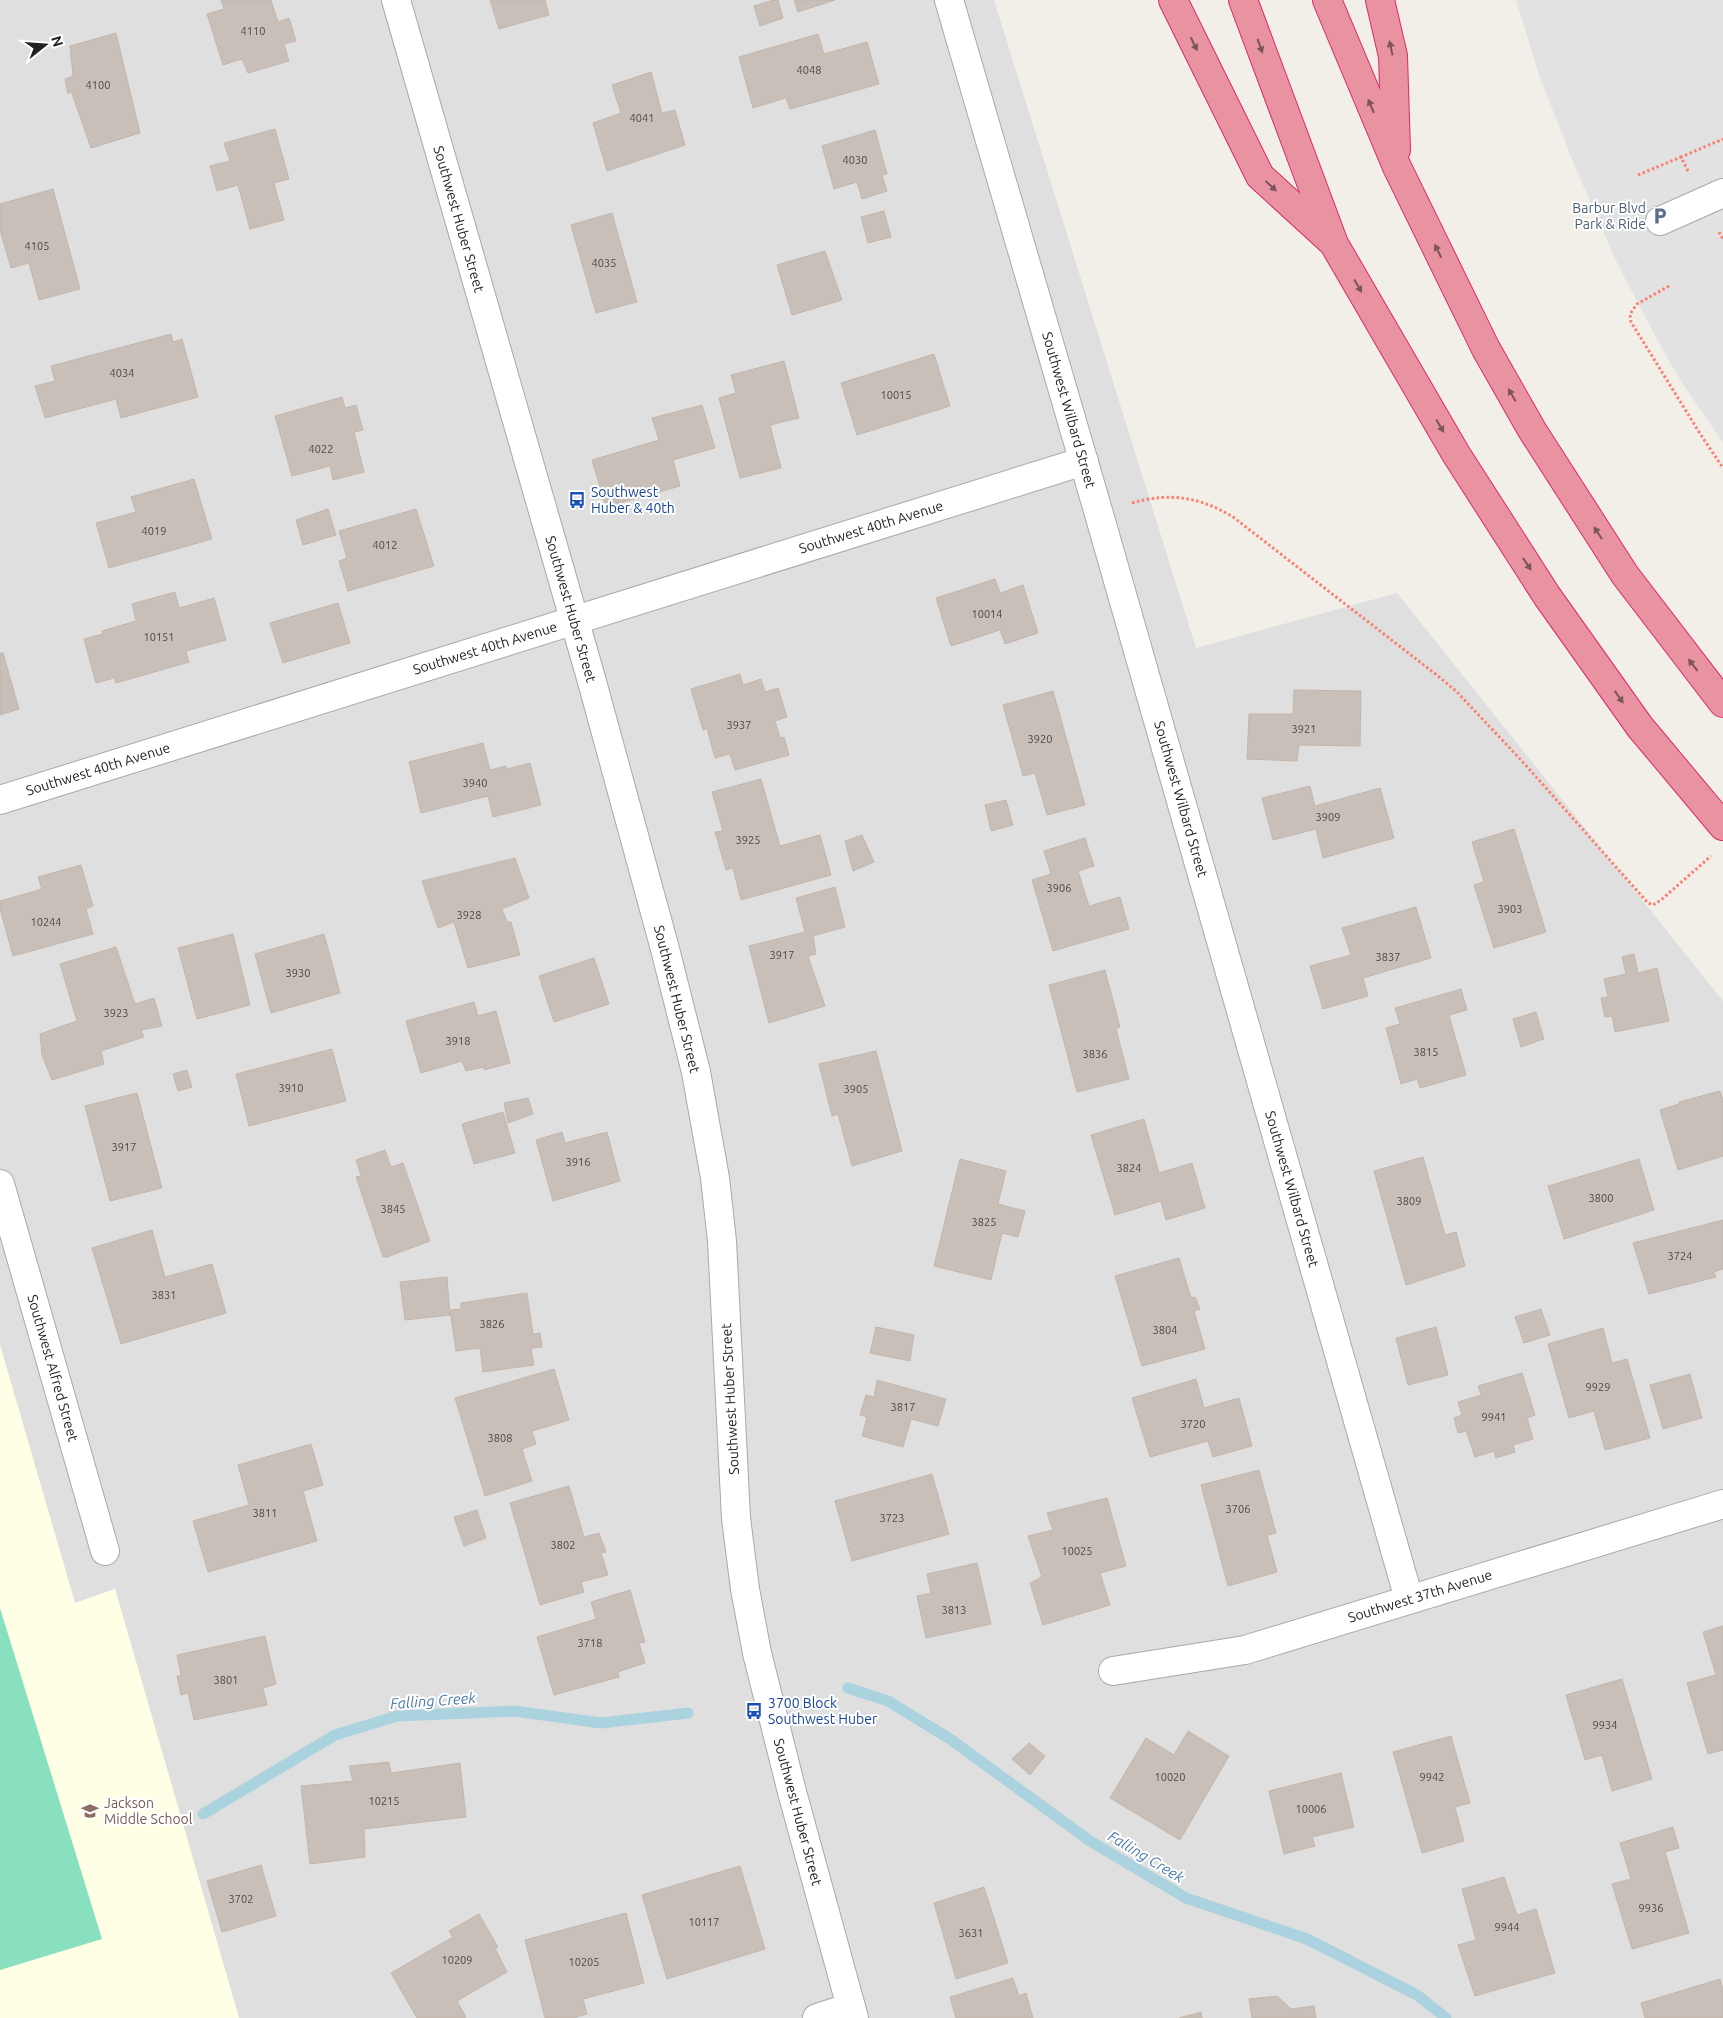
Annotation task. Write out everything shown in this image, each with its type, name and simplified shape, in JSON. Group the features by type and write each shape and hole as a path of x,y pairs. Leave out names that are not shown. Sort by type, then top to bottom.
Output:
{"highway":[{"path":"1172,0 1260,176 1334,244"},
{"path":"1243,0 1334,244 1456,454 1547,596 1640,727 1723,826"},
{"path":"1327,0 1396,167 1486,349 1532,430 1625,575 1723,703"},
{"path":"1380,0 1392,56 1396,167"}],"street":[{"name":"Southwest Huber Street","path":"396,0 591,678 665,949 696,1072 716,1178 722,1241 736,1518 745,1589 757,1653 852,2013"},
{"name":"Southwest Wilbard Street","path":"949,0 1084,461 1409,1599"},
{"path":"1660,221 1723,193"},
{"name":"Southwest 40th Avenue","path":"0,800 1084,461"},
{"name":"Southwest Alfred Street","path":"0,1184 105,1551"},
{"name":"Southwest 37th Avenue","path":"1113,1671 1245,1650 1723,1504"},
{"path":"817,2018 852,2013"}],"path":[{"path":"1638,175 1681,157"},
{"path":"1669,286 1637,304 1630,314 1631,322 1688,416 1723,468"},
{"path":"1099,514 1149,499 1184,498 1214,506 1233,517 1457,692 1522,761 1648,903 1652,904 1661,900 1716,852"}],"shaded area":[{"path":"0,0 994,0 1196,648 1397,593 1723,1001 1723,2018 239,2018 115,1589 75,1603 0,1345"},
{"name":"Barbur Blvd Park & Ride","path":"1516,0 1723,0 1723,443 1681,381 1618,265 1575,167 1539,75"},
{"name":"Jackson Middle School","path":"0,1345 75,1603 115,1589 239,2018 0,2018"}],"green space":[{"path":"0,1608 102,1939 0,1970"}],"building":[{"path":"221,0 271,0 278,22 289,18 296,41 284,44 289,61 248,73 242,59 223,65 207,14 224,9"},
{"path":"490,0 545,0 549,15 499,29"},
{"path":"778,0 783,18 760,26 754,6"},
{"path":"794,0 835,0 798,12"},
{"path":"116,33 140,133 91,148 71,91 68,94 65,79 73,76 70,46"},
{"path":"818,34 824,54 867,42 879,84 790,109 786,98 753,108 739,57"},
{"path":"651,72 662,113 675,110 685,145 607,171 593,123 621,113 612,85"},
{"path":"275,129 289,179 274,183 284,220 250,229 238,185 217,191 210,166 230,161 224,143"},
{"path":"875,130 887,174 882,175 887,191 862,199 857,182 834,189 822,146"},
{"path":"53,189 80,289 39,300 29,263 11,268 0,230 0,204"},
{"path":"884,211 891,237 868,243 861,217"},
{"path":"612,213 637,302 596,313 571,225"},
{"path":"825,251 842,300 792,315 777,265"},
{"path":"171,334 173,342 182,339 198,397 121,418 116,399 45,418 35,386 55,381 51,366"},
{"path":"934,354 950,406 857,435 841,383"},
{"path":"784,361 799,418 770,425 781,468 740,478 719,398 736,393 731,375"},
{"path":"342,397 345,408 356,405 363,430 354,432 364,472 333,480 330,466 292,476 275,416"},
{"path":"702,405 715,448 673,460 680,486 606,507 592,460 659,440 652,418"},
{"path":"194,479 212,539 109,568 96,523 136,512 131,497"},
{"path":"328,509 336,535 303,545 296,520"},
{"path":"416,509 434,566 348,591 339,561 347,558 339,531"},
{"path":"995,579 1000,593 1023,585 1038,633 1005,644 1000,630 951,646 936,598"},
{"path":"175,592 179,608 214,598 226,640 186,651 189,662 116,683 114,678 96,683 84,639 103,634 102,631 136,621 132,604"},
{"path":"338,603 350,643 283,663 270,623"},
{"path":"0,653 3,653 19,709 0,715"},
{"path":"740,674 743,685 761,679 765,692 778,688 787,717 775,721 780,738 784,737 789,755 735,770 730,754 715,758 707,728 703,730 691,689"},
{"path":"1294,690 1361,691 1360,746 1299,745 1297,761 1247,759 1249,714 1293,714"},
{"path":"1053,691 1085,805 1047,815 1035,773 1023,776 1003,705"},
{"path":"483,743 490,770 506,766 507,769 530,763 541,805 493,817 488,796 421,813 409,762"},
{"path":"761,779 780,846 820,835 831,875 741,900 733,868 726,870 715,832 723,831 712,792"},
{"path":"1310,786 1315,806 1380,788 1394,838 1323,858 1316,829 1273,840 1262,798"},
{"path":"1006,800 1013,825 991,831 985,805"},
{"path":"1514,829 1546,932 1494,948 1474,885 1484,882 1472,842"},
{"path":"862,835 874,862 853,871 845,841"},
{"path":"1085,838 1094,866 1078,871 1089,906 1120,897 1129,929 1053,951 1032,880 1051,874 1044,851"},
{"path":"515,858 529,898 502,909 507,922 511,922 520,955 468,968 454,922 438,928 422,881"},
{"path":"81,865 93,906 86,909 93,934 13,956 0,909 0,901 42,889 38,877"},
{"path":"835,887 845,927 813,936 816,954 808,956 825,1006 769,1023 749,946 805,932 796,898"},
{"path":"1416,907 1431,958 1363,978 1368,996 1323,1009 1310,966 1351,955 1342,928"},
{"path":"233,934 250,1005 197,1019 178,948"},
{"path":"324,934 340,993 271,1013 255,954"},
{"path":"116,947 135,1004 154,998 162,1026 141,1030 144,1037 101,1051 104,1064 52,1080 42,1055 40,1034 77,1021 60,964"},
{"path":"1634,954 1638,973 1657,968 1669,1021 1615,1032 1612,1016 1605,1017 1601,998 1608,997 1604,979 1626,974 1622,957"},
{"path":"594,958 609,1004 554,1022 539,976"},
{"path":"1105,970 1120,1027 1116,1029 1129,1079 1077,1092 1049,985"},
{"path":"1461,989 1467,1010 1449,1015 1466,1075 1420,1088 1417,1079 1401,1084 1386,1028 1400,1024 1395,1008"},
{"path":"474,1002 478,1016 496,1011 510,1063 484,1070 484,1067 466,1071 462,1061 421,1073 406,1021"},
{"path":"1536,1012 1544,1039 1521,1047 1513,1019"},
{"path":"332,1049 346,1101 249,1126 236,1074"},
{"path":"876,1051 902,1151 852,1166 838,1114 832,1116 819,1064"},
{"path":"187,1070 192,1087 178,1091 173,1074"},
{"path":"1720,1091 1723,1100 1723,1156 1678,1170 1660,1110 1679,1104 1679,1102"},
{"path":"137,1093 162,1188 110,1201 85,1106"},
{"path":"528,1098 533,1114 508,1123 504,1103"},
{"path":"503,1112 515,1153 474,1164 462,1124"},
{"path":"1144,1119 1159,1173 1192,1163 1205,1208 1166,1220 1161,1201 1115,1215 1091,1135"},
{"path":"562,1132 565,1143 607,1132 620,1181 553,1201 536,1140"},
{"path":"385,1150 391,1167 403,1163 430,1241 383,1257 356,1177 361,1176 356,1160"},
{"path":"1423,1157 1445,1235 1456,1232 1465,1266 1406,1285 1374,1171"},
{"path":"960,1159 1006,1171 998,1204 1025,1211 1018,1237 1002,1233 991,1280 934,1266"},
{"path":"1639,1159 1654,1210 1564,1239 1548,1186"},
{"path":"1723,1220 1723,1269 1714,1272 1716,1277 1649,1294 1633,1243"},
{"path":"152,1230 165,1277 212,1264 226,1313 121,1344 92,1248"},
{"path":"1179,1258 1191,1298 1195,1297 1200,1309 1194,1311 1205,1349 1142,1366 1115,1276"},
{"path":"447,1277 450,1315 405,1320 400,1282"},
{"path":"527,1293 533,1334 540,1333 542,1347 531,1348 534,1365 483,1372 480,1348 456,1351 450,1310 461,1309 461,1303"},
{"path":"1541,1309 1550,1335 1524,1343 1515,1317"},
{"path":"876,1327 914,1335 910,1361 870,1353"},
{"path":"1436,1327 1448,1375 1408,1385 1396,1338"},
{"path":"1603,1328 1612,1363 1627,1359 1650,1438 1605,1450 1594,1411 1569,1418 1548,1344"},
{"path":"554,1369 569,1420 532,1431 536,1444 522,1449 532,1481 485,1496 455,1398"},
{"path":"1522,1373 1535,1415 1527,1418 1533,1439 1513,1445 1515,1452 1496,1458 1494,1451 1475,1457 1466,1431 1458,1433 1454,1418 1462,1415 1458,1402 1481,1395 1478,1386"},
{"path":"1690,1374 1702,1418 1663,1429 1650,1385"},
{"path":"1196,1379 1204,1408 1239,1398 1252,1446 1213,1457 1208,1441 1150,1457 1132,1398"},
{"path":"877,1380 946,1399 938,1426 911,1419 903,1447 862,1436 867,1417 860,1415 866,1395 874,1397"},
{"path":"311,1444 323,1485 303,1491 317,1541 208,1572 193,1521 249,1505 238,1465"},
{"path":"1259,1470 1276,1533 1267,1535 1277,1572 1228,1586 1201,1485"},
{"path":"932,1474 949,1534 852,1561 835,1501"},
{"path":"569,1486 584,1537 599,1533 606,1552 601,1553 608,1575 581,1582 584,1592 540,1605 510,1503"},
{"path":"1107,1498 1126,1566 1100,1573 1110,1605 1043,1625 1030,1583 1042,1577 1028,1536 1053,1530 1047,1513"},
{"path":"477,1510 486,1538 464,1546 454,1517"},
{"path":"977,1563 991,1624 926,1638 917,1596 931,1593 927,1574"},
{"path":"630,1590 645,1642 639,1643 645,1663 618,1672 619,1677 554,1695 537,1637 596,1619 591,1602"},
{"path":"1723,1626 1723,1750 1708,1754 1687,1683 1716,1675 1703,1632"},
{"path":"265,1636 276,1684 263,1688 267,1705 194,1720 188,1693 181,1695 177,1676 181,1675 177,1655"},
{"path":"1622,1679 1652,1779 1612,1791 1602,1755 1585,1760 1566,1695"},
{"path":"1188,1731 1229,1756 1180,1840 1110,1798 1146,1738 1174,1755"},
{"path":"1451,1736 1470,1803 1455,1807 1464,1841 1422,1853 1393,1752"},
{"path":"1029,1743 1045,1756 1030,1775 1012,1759"},
{"path":"389,1762 391,1773 460,1763 466,1817 364,1829 365,1857 310,1864 301,1786 353,1781 349,1766"},
{"path":"1341,1773 1354,1827 1312,1837 1315,1846 1284,1854 1269,1791"},
{"path":"1673,1827 1679,1848 1665,1852 1689,1933 1632,1949 1612,1884 1631,1879 1620,1843"},
{"path":"261,1865 276,1916 222,1932 207,1881"},
{"path":"740,1866 765,1949 667,1979 642,1895"},
{"path":"1504,1877 1517,1915 1536,1909 1555,1973 1475,1996 1458,1945 1476,1940 1462,1889"},
{"path":"984,1887 1008,1963 956,1979 934,1903"},
{"path":"626,1913 644,1983 583,1999 587,2014 573,2018 545,2018 525,1940"},
{"path":"479,1914 498,1947 495,1948 507,1972 457,2001 466,2017 417,2018 391,1973 453,1937 449,1931"},
{"path":"1013,1978 1019,1996 1026,1993 1033,2018 956,2018 950,1997"},
{"path":"1720,1979 1723,1990 1723,2018 1645,2018 1641,2003"},
{"path":"1277,1996 1291,2009 1314,2006 1316,2018 1252,2018 1249,1999"},
{"path":"1201,2012 1202,2018 1179,2018"}],"waterway":[{"name":"Falling Creek","path":"848,1688 888,1701 950,1739 1090,1841 1186,1898 1307,1939 1417,1995 1446,2018"},
{"name":"Falling Creek","path":"203,1814 335,1735 397,1716 514,1711 601,1723 688,1713"}],"place":[{"name":"Barbur Blvd Park & Ride","path":"1660,216"},
{"name":"Southwest Huber & 40th","path":"577,500"},
{"name":"3700 Block Southwest Huber","path":"754,1711"},
{"name":"Jackson Middle School","path":"90,1811"}]}
